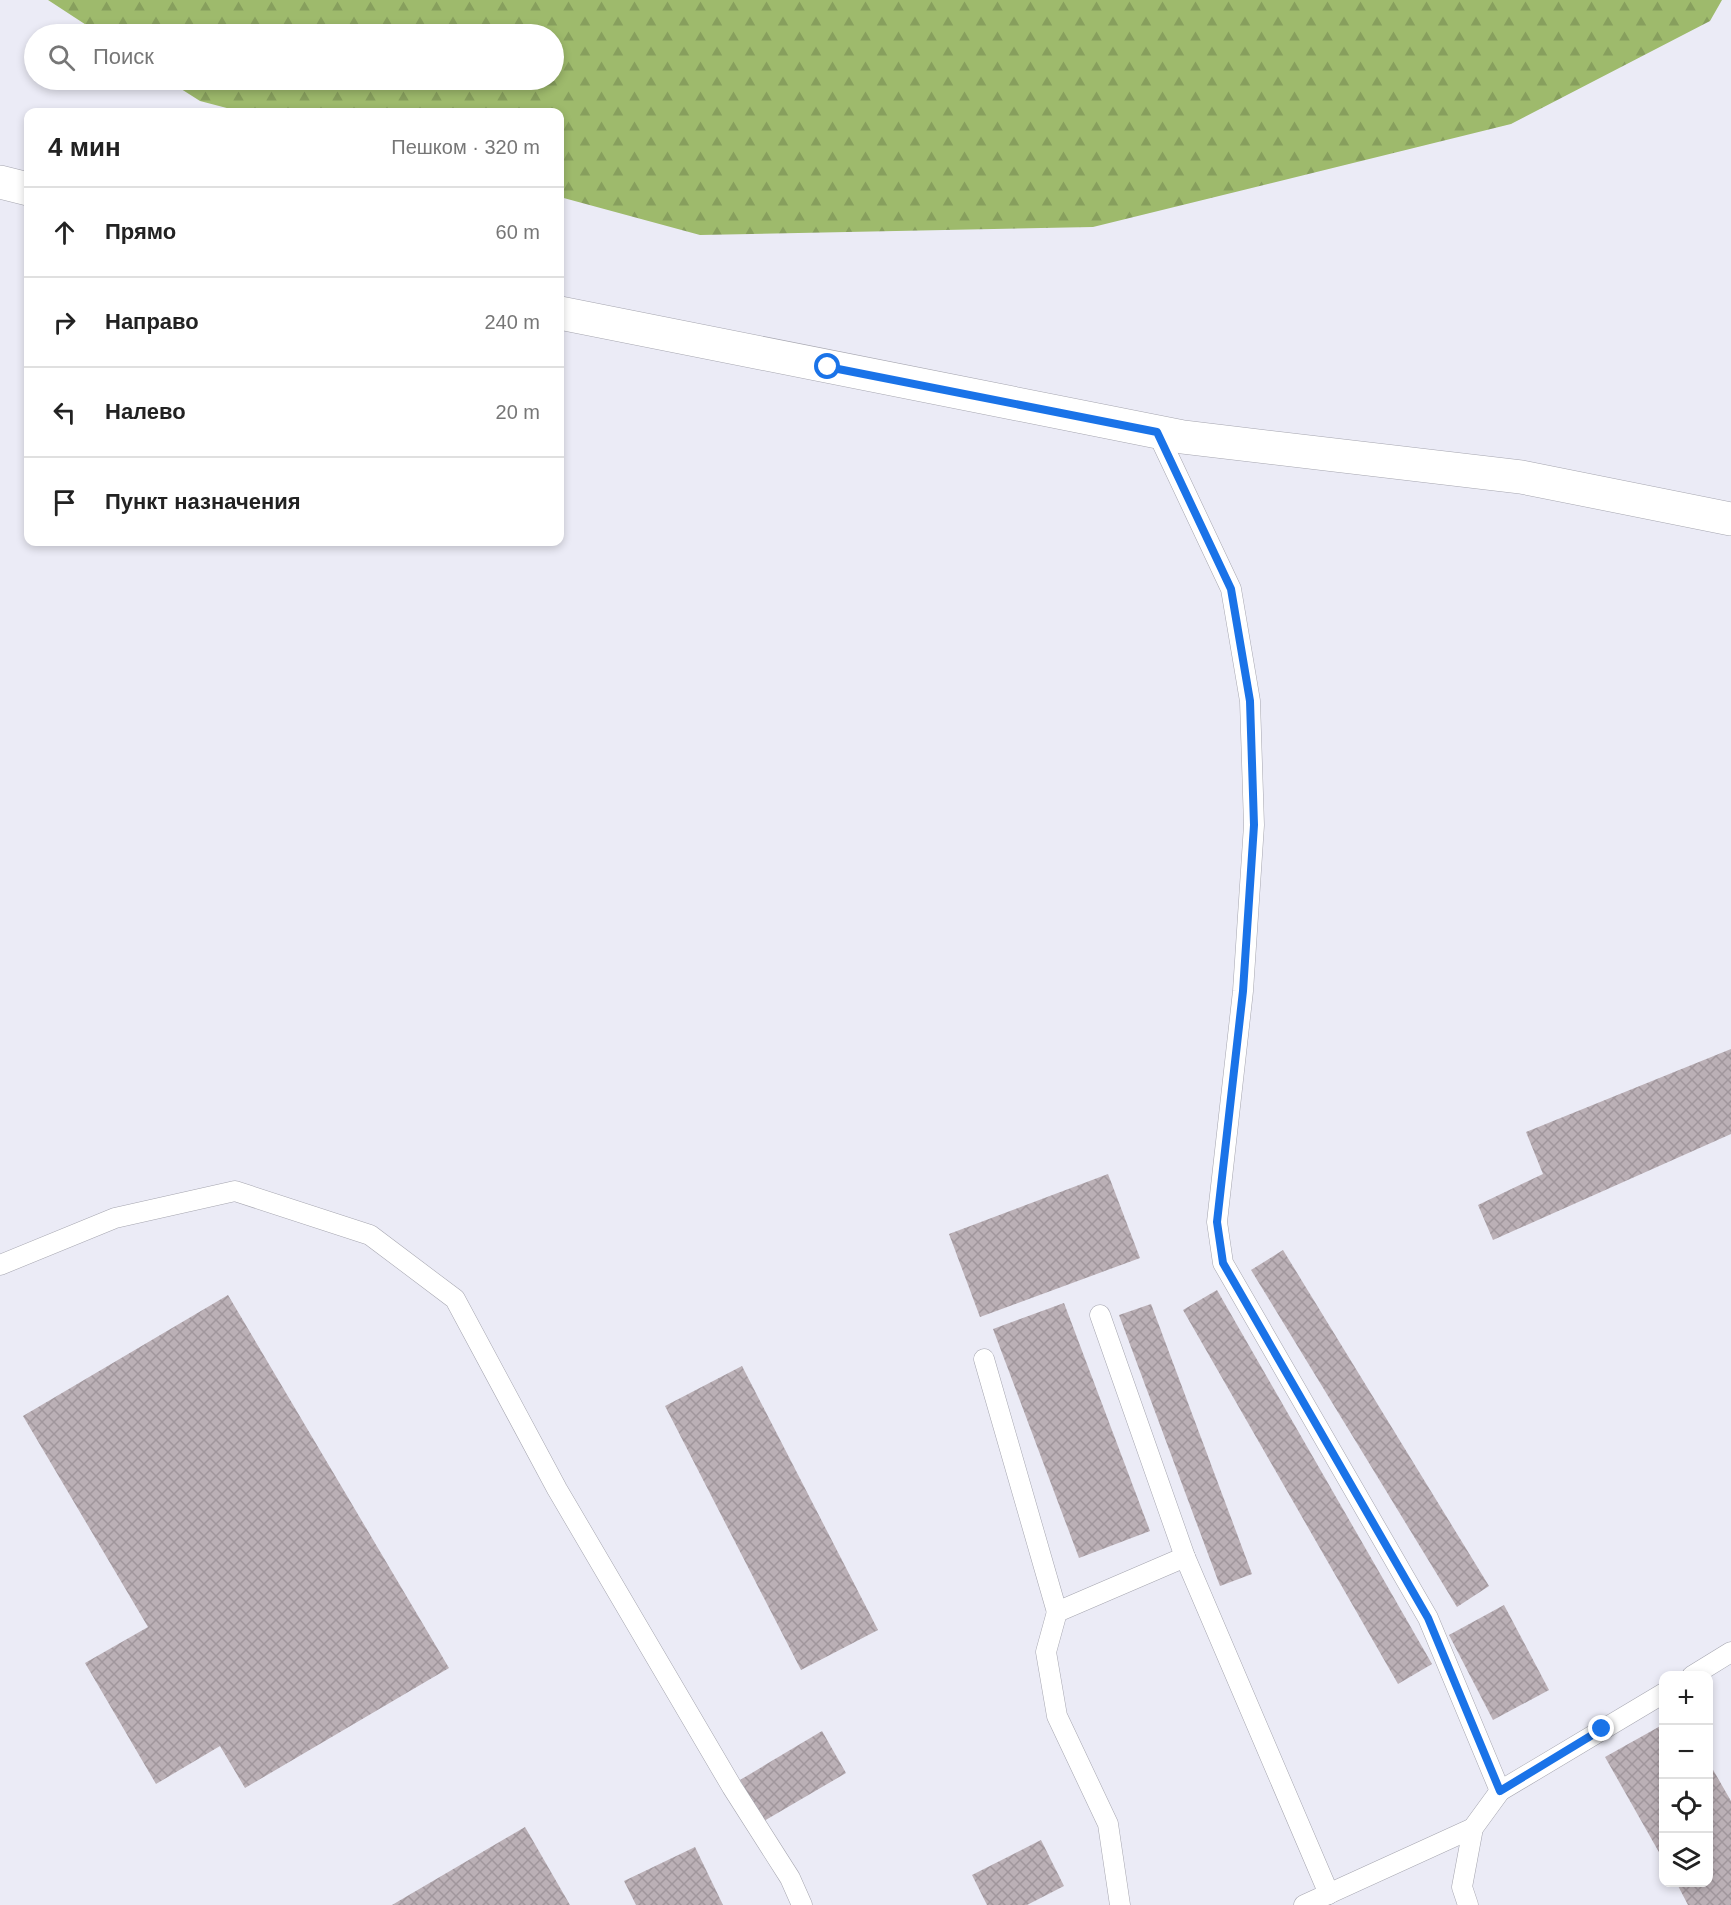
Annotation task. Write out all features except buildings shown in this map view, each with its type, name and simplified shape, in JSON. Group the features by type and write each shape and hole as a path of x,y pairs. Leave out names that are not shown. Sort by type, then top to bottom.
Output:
{"street":[{"path":"0,182 24,188"},
{"path":"564,314 1157,432 1521,477 1731,519"}],"lane":[{"path":"1157,432 1231,589 1250,701 1254,825 1243,991 1217,1222 1223,1263 1428,1618 1500,1791"},
{"path":"0,1265 115,1218 235,1191 370,1235 454,1299 557,1489 732,1787 790,1878 802,1905"},
{"path":"1100,1315 1185,1557 1329,1894"},
{"path":"984,1359 1057,1612 1046,1652 1057,1716 1108,1824 1120,1905"},
{"path":"1057,1612 1185,1557"},
{"path":"1700,1671 1731,1652"},
{"path":"1468,1905 1462,1887 1473,1828 1500,1791 1659,1696"},
{"path":"1304,1905 1473,1828"}],"green space":[{"path":"48,0 1722,0 1710,21 1511,124 1093,227 700,235 564,198 564,108 227,108 200,101 183,90 564,90 564,24 85,24"}],"route":[{"path":"828,367 1157,432 1231,589 1250,701 1254,825 1243,991 1217,1222 1223,1263 1428,1618 1500,1791 1602,1729"}]}
